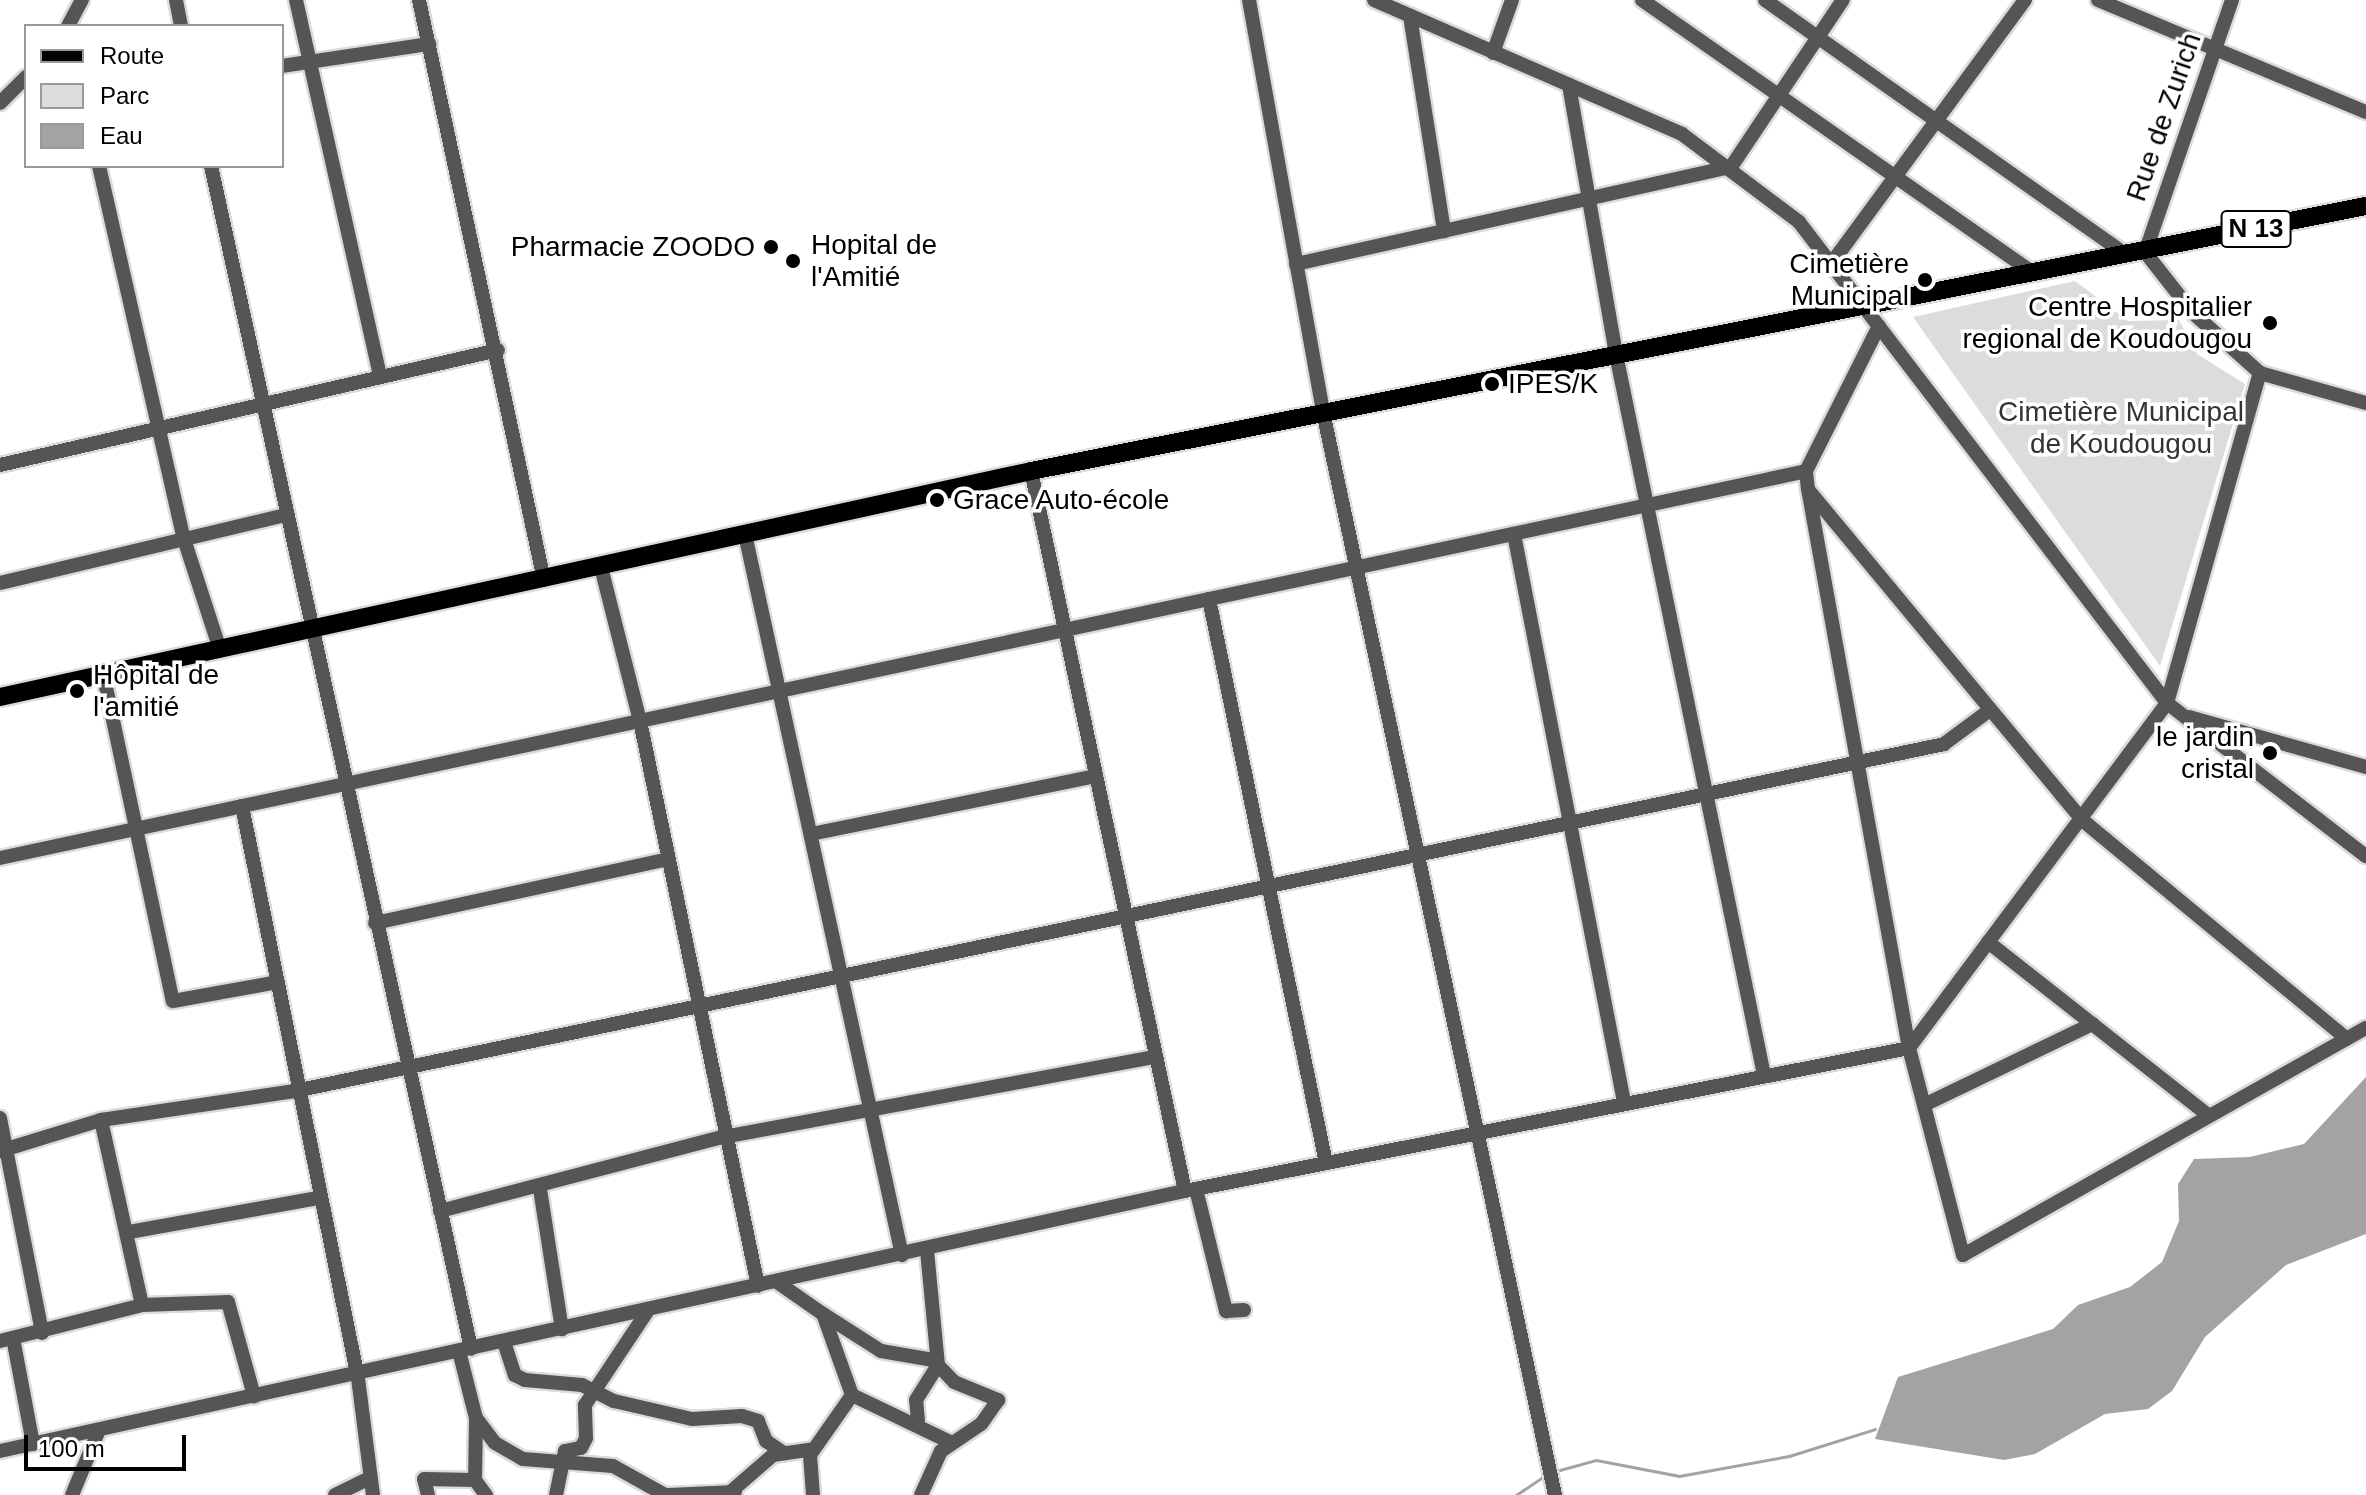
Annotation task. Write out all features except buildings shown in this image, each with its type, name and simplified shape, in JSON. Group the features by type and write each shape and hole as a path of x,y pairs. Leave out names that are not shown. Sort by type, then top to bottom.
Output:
{"main road":[{"name":"N 13","path":"0,697 1031,471 1323,412 1617,359 1860,302 2145,252 2366,206"}],"street":[{"path":"69,24 82,0"},
{"path":"176,0 181,24"},
{"path":"296,0 307,63 380,376"},
{"path":"419,0 498,350 544,580"},
{"path":"1249,0 1323,412 1361,567 1417,854 1553,1488"},
{"path":"1493,53 1512,0"},
{"path":"1642,0 1898,173 2032,272"},
{"path":"1765,0 2126,255"},
{"path":"1296,264 1592,202 1731,167 1843,0"},
{"path":"1831,264 2025,0"},
{"path":"2098,0 2213,51 2366,112"},
{"name":"Rue de Zurich","path":"2145,252 2232,0"},
{"path":"1384,2 1493,53 1682,134 1731,167 1799,222 2167,703 2366,856"},
{"path":"1410,16 1444,231"},
{"path":"284,66 429,44"},
{"path":"0,103 24,79"},
{"path":"1569,85 1592,202 1617,359 1651,500 1764,1075"},
{"path":"99,168 184,539 220,650"},
{"path":"211,168 285,515 440,1211 476,1418 475,1480 486,1495"},
{"path":"2145,252 2193,313 2260,373 2366,403"},
{"path":"1879,326 1806,471 1909,1048 1963,1255 2366,1028"},
{"path":"0,465 262,402 498,350"},
{"path":"0,1451 254,1396 358,1378 465,1350 1191,1190 1476,1130 1909,1048 2167,703 2260,373"},
{"path":"1031,471 1070,629 1095,776 1155,1057 1226,1311 1244,1310"},
{"path":"0,858 1514,534 1651,500 1806,471"},
{"path":"1808,489 2081,819 2347,1039"},
{"path":"0,583 285,515"},
{"path":"745,534 784,690 811,834 902,1255"},
{"path":"1514,534 1567,822 1624,1102"},
{"path":"601,567 640,721 665,860 723,1137 758,1286"},
{"path":"1209,599 1326,1163"},
{"path":"103,673 140,828 173,1001 273,983"},
{"path":"4,1150 101,1120 295,1091 1944,744 1990,710"},
{"path":"2183,715 2366,767"},
{"path":"811,834 1095,776"},
{"path":"242,806 273,983 358,1378 373,1495"},
{"path":"375,923 665,860"},
{"path":"1988,942 2209,1116"},
{"path":"1924,1105 2092,1024"},
{"path":"440,1211 540,1189 723,1137 870,1107 1155,1057"},
{"path":"0,1118 42,1333"},
{"path":"101,1120 129,1232 142,1305"},
{"path":"540,1189 562,1329"},
{"path":"129,1232 318,1198"},
{"path":"918,1421 916,1400 938,1365 927,1250"},
{"path":"777,1282 823,1314 898,1358 938,1365 954,1382 998,1400 981,1424 950,1442 921,1495"},
{"path":"33,1444 6,1340 142,1305 228,1302 254,1396"},
{"path":"560,1460 581,1448 585,1405 598,1391 648,1310"},
{"path":"823,1314 852,1395 886,1414 918,1421 950,1442"},
{"path":"504,1342 515,1375 598,1391 692,1419 758,1421 766,1441 784,1453"},
{"path":"812,1494 814,1449 852,1395"},
{"path":"476,1418 495,1443 523,1459 613,1466 667,1495 732,1493 773,1455 814,1449"},
{"path":"72,1495 99,1430"},
{"path":"556,1495 560,1460"},
{"path":"335,1495 370,1478"},
{"path":"428,1495 424,1479 475,1480"}],"green space":[{"name":"Cimetière Municipal de Koudougou","path":"2075,281 2128,321 2179,320 2197,354 2245,384 2160,666 1913,317"}],"water":[{"path":"2366,1077 2366,1234 2286,1265 2205,1337 2172,1391 2148,1409 2105,1414 2035,1454 2004,1460 1875,1439 1898,1377 2053,1329 2078,1305 2130,1287 2162,1262 2179,1221 2178,1184 2194,1159 2250,1157 2304,1144"}],"waterway":[{"path":"1556,1471 1596,1460 1679,1476 1789,1456 1875,1429"},
{"path":"1516,1495 1546,1475"}],"place":[{"name":"Pharmacie ZOODO","path":"771,247"},
{"name":"Hopital de l'Amitié","path":"793,261"},
{"name":"Cimetière Municipal","path":"1925,280"},
{"name":"Centre Hospitalier regional de Koudougou","path":"2270,323"},
{"name":"IPES/K","path":"1492,384"},
{"name":"Grace Auto-école","path":"937,500"},
{"name":"Hôpital de l'amitié","path":"77,691"},
{"name":"le jardin cristal","path":"2270,753"}]}
